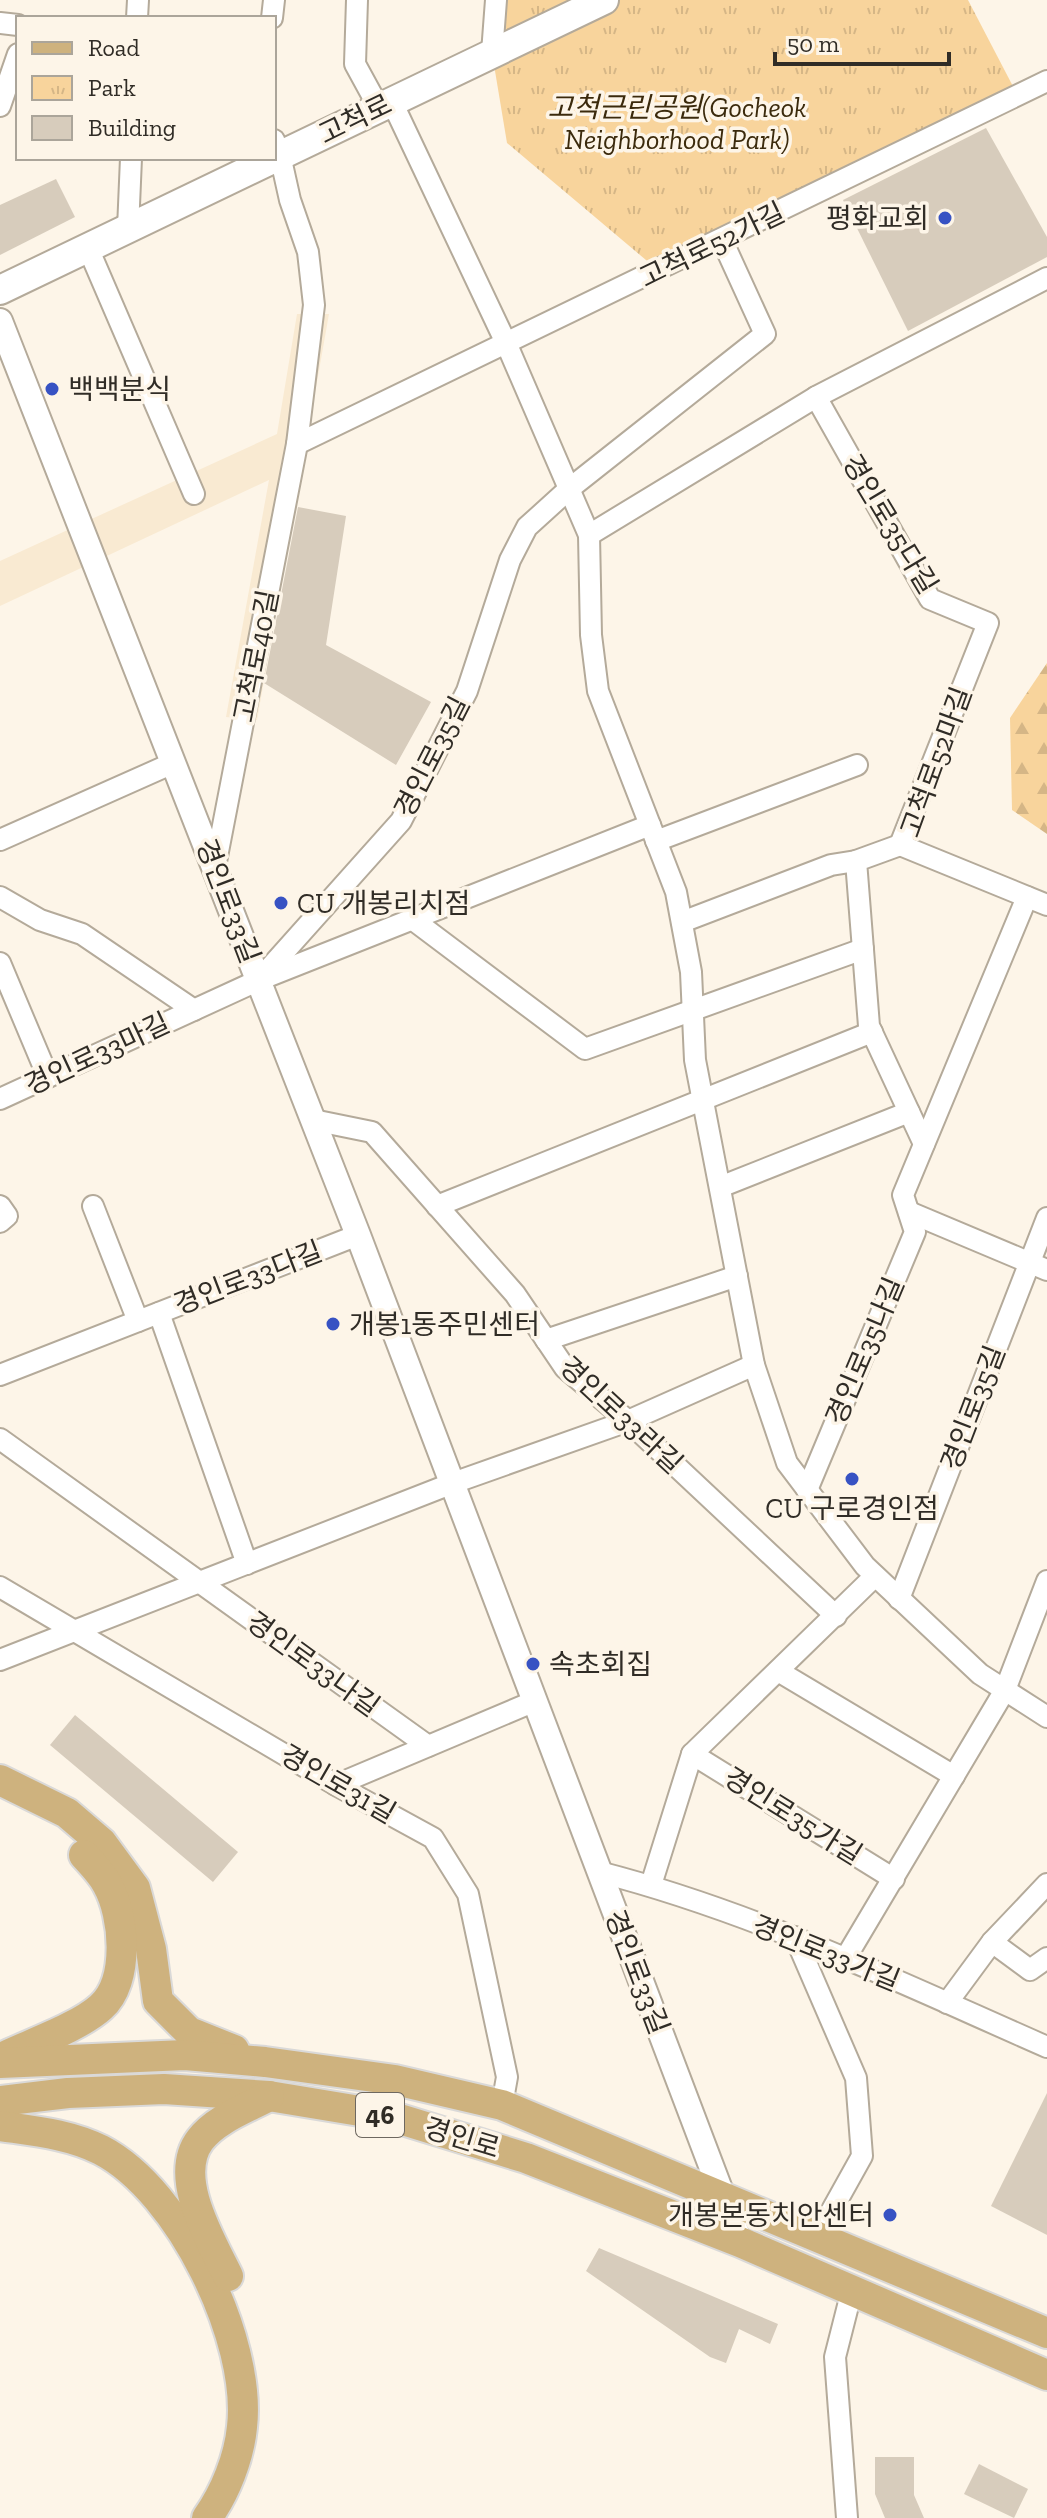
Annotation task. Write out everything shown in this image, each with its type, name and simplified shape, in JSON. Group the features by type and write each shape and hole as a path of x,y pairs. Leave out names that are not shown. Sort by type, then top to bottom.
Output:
{"main road":[{"name":"고척로","path":"277,148 386,105 604,0"},
{"name":"고척로","path":"0,290 128,229 255,160"},
{"path":"0,1780 67,1813 102,1843 135,1888 151,1949 158,2001 189,2032 265,2062"},
{"path":"0,1799 53,1827 85,1856 107,1884 118,1914 122,1947 119,1978 103,2006 75,2024 0,2060"},
{"name":"경인로","path":"0,2060 185,2055 265,2062 395,2080 502,2105 1047,2333"},
{"name":"경인로","path":"0,2101 68,2093 164,2089 269,2096 390,2116 526,2158 740,2242 1047,2375"},
{"path":"229,2518 251,2474 262,2426 257,2362 243,2305 194,2204 190,2169 199,2141 222,2121 269,2096"},
{"path":"0,2126 60,2135 102,2151 147,2185 185,2236 222,2309 240,2366 242,2426 234,2467 207,2518"}],"street":[{"path":"357,0 355,64 386,105 507,345 589,535 591,635 598,691 676,892 691,972 695,1060 754,1365 787,1463 875,1576 980,1674 1047,1717"},
{"path":"492,53 496,0"},
{"path":"0,106 16,60"},
{"name":"고척로52가길","path":"507,345 1047,81"},
{"name":"고척로40길","path":"215,867 297,444 314,305 308,252 277,148"},
{"path":"128,229 131,160"},
{"name":"경인로35길","path":"259,980 401,821 467,691 510,560 527,527 569,489 765,334 722,240"},
{"path":"88,248 194,494"},
{"path":"589,535 816,397 1047,278"},
{"name":"경인로33길","path":"0,321 358,1235 740,2242"},
{"path":"297,444 507,345"},
{"name":"경인로35다길","path":"816,397 930,599 988,623"},
{"name":"고척로52마길","path":"988,623 900,845 1047,905"},
{"path":"0,840 173,763"},
{"path":"259,980 412,919 653,833 857,765"},
{"path":"682,922 831,865 856,861 900,845"},
{"path":"856,861 869,1026 924,1144"},
{"name":"경인로33마길","path":"0,897 40,920 82,934 194,1010"},
{"name":"경인로35나길","path":"807,1490 915,1232 903,1195 1027,897"},
{"path":"412,919 585,1049 863,949"},
{"path":"0,963 48,1077"},
{"name":"경인로33마길","path":"0,1099 259,980"},
{"path":"437,1206 872,1032"},
{"path":"720,1187 909,1112"},
{"name":"경인로33라길","path":"313,1120 372,1132 515,1294 565,1368 628,1421 836,1616"},
{"path":"0,1206 7,1216 0,1222"},
{"name":"경인로33다길","path":"93,1206 138,1321"},
{"path":"909,1212 1038,1266"},
{"name":"경인로35길","path":"899,1599 1038,1266 1047,1218"},
{"name":"경인로33다길","path":"0,1375 358,1235"},
{"path":"546,1340 737,1276"},
{"path":"159,1313 247,1564"},
{"path":"0,1660 453,1483 628,1421 754,1365"},
{"name":"경인로33나길","path":"0,1439 428,1746"},
{"name":"경인로35가길","path":"651,1885 692,1754 875,1576"},
{"path":"845,1959 1005,1690 1047,1581"},
{"name":"경인로31길","path":"0,1587 336,1785 433,1838 468,1894 507,2077 502,2105"},
{"path":"778,1671 954,1776"},
{"path":"336,1785 535,1701"},
{"name":"경인로35가길","path":"692,1754 894,1879"},
{"name":"경인로33가길","path":"599,1872 651,1885 795,1937 1047,2047"},
{"path":"947,2003 992,1942 1047,1884"},
{"path":"795,1937 856,2078 861,2141 862,2156 818,2235"},
{"path":"992,1942 1030,1970 1047,1958"},
{"path":"847,2518 835,2357 852,2290"}],"shaded area":[{"path":"297,314 329,314 257,720 226,717 269,480 0,606 0,561 277,434"}],"green space":[{"name":"고척근린공원(Gocheok Neighborhood Park)","path":"496,0 968,0 1018,96 659,271 507,143 492,53"},
{"path":"1047,663 1047,834 1012,810 1010,718"}],"building":[{"name":"평화교회","path":"986,128 1047,237 1047,257 908,331 843,200"},
{"path":"56,179 75,217 0,255 0,205"},
{"path":"298,507 346,516 326,645 431,702 396,765 264,683"},
{"path":"75,1715 238,1852 213,1882 50,1745"},
{"path":"1047,2093 1047,2235 991,2206"},
{"path":"599,2248 778,2324 770,2344 739,2329 726,2363 710,2357 586,2271"},
{"path":"875,2457 914,2457 914,2495 924,2518 885,2518 875,2494"},
{"path":"979,2464 1028,2489 1014,2518 964,2494"}],"place":[{"name":"평화교회","path":"945,218"},
{"name":"백백분식","path":"52,389"},
{"name":"CU 개봉리치점","path":"281,903"},
{"name":"개봉1동주민센터","path":"333,1324"},
{"name":"CU 구로경인점","path":"852,1479"},
{"name":"속초회집","path":"533,1664"},
{"name":"개봉본동치안센터","path":"890,2215"}]}
